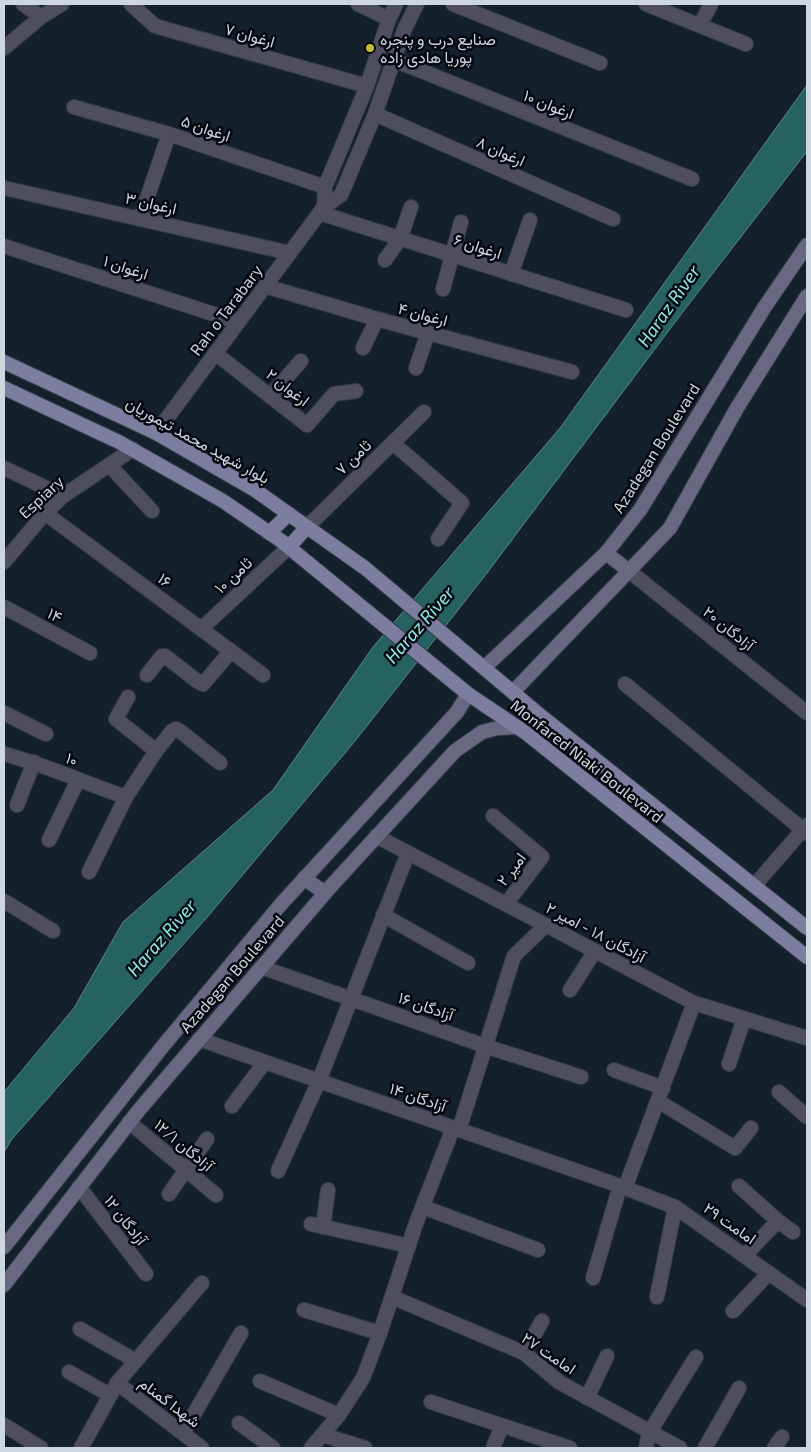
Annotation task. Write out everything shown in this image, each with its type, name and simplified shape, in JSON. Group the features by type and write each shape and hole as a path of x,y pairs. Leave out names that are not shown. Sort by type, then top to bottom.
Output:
{"main road":[{"name":"Azadegan Boulevard","path":"484,668 606,553 640,510 764,308 807,245"},
{"path":"513,692 670,528 737,408 807,296"},
{"name":"بلوار شهید محمد تیموریان","path":"4,362 156,433 255,490 365,568"},
{"path":"4,388 133,449 224,500 289,547 307,527"},
{"path":"270,533 289,514"},
{"name":"Monfared Niaki Boulevard","path":"289,547 468,694 518,727 807,957"},
{"path":"606,553 629,571"},
{"name":"Monfared Niaki Boulevard","path":"365,568 513,692 807,928"},
{"name":"Azadegan Boulevard","path":"4,1247 163,1046 282,903 457,712 468,694"},
{"name":"Azadegan Boulevard","path":"4,1285 129,1122 376,836 455,751 482,732 498,728 518,727"},
{"path":"635,820 647,818 650,814 651,803"},
{"path":"668,846 668,835 671,831 682,828"},
{"path":"304,878 325,893"}],"street":[{"path":"23,4 41,17"},
{"path":"4,47 41,17 62,4"},
{"name":"ارغوان ۷","path":"131,4 155,26 367,86"},
{"path":"358,4 389,20"},
{"path":"322,210 325,186 367,86 396,4"},
{"name":"Rah o Tarabary","path":"156,433 322,210 341,195 375,114 405,28 417,4"},
{"path":"453,4 600,64"},
{"path":"646,4 746,44"},
{"path":"700,25 712,4"},
{"name":"ارغوان ۱۰","path":"394,60 692,179"},
{"name":"ارغوان ۵","path":"74,107 169,134 325,186"},
{"name":"ارغوان ۸","path":"375,114 613,219"},
{"path":"140,219 169,134"},
{"name":"ارغوان ۳","path":"4,188 290,252"},
{"path":"385,260 400,239 411,207"},
{"name":"ارغوان ۶","path":"322,210 400,239 626,310"},
{"path":"511,274 530,220"},
{"path":"444,289 461,222"},
{"name":"ارغوان ۱","path":"4,246 238,322"},
{"name":"ارغوان ۴","path":"265,286 377,319 572,372"},
{"path":"363,348 377,319"},
{"path":"416,368 428,333"},
{"name":"ارغوان ۲","path":"215,353 307,425 334,394 356,391"},
{"path":"270,396 301,361"},
{"name":"ثامن ۷","path":"307,527 424,412"},
{"path":"393,442 462,503 438,539"},
{"name":"Espiary","path":"5,557 45,512 63,496 133,449"},
{"path":"110,466 152,511"},
{"path":"4,468 63,496"},
{"name":"۱۶","path":"45,512 263,675"},
{"name":"ثامن ۱۰","path":"201,629 289,547"},
{"name":"آزادگان ۲۰","path":"629,571 807,713"},
{"name":"۱۴","path":"4,607 90,653"},
{"path":"147,675 162,656 165,656 197,682 204,684 230,651"},
{"path":"625,684 806,830 754,886"},
{"path":"128,697 116,719 156,751"},
{"path":"4,713 46,734"},
{"path":"89,872 126,797 156,751 172,731 180,731 220,763"},
{"name":"۱۰","path":"4,754 34,762 126,797"},
{"path":"17,805 34,762"},
{"path":"50,840 78,780"},
{"name":"امیر ۲","path":"493,816 542,857 506,904"},
{"name":"آزادگان ۱۸ - امیر ۲","path":"376,836 694,1003 807,1038"},
{"path":"278,1171 319,1081 408,853"},
{"path":"4,902 53,931"},
{"path":"383,915 468,963"},
{"path":"311,1448 339,1415 363,1378 423,1207 456,1129 514,956 546,926"},
{"path":"570,990 596,952"},
{"name":"آزادگان ۱۶","path":"261,967 485,1046 581,1077"},
{"path":"593,1278 622,1187 694,1003"},
{"path":"728,1064 744,1019"},
{"name":"آزادگان ۱۴","path":"199,1039 622,1187"},
{"path":"232,1106 265,1062"},
{"path":"614,1070 660,1094 735,1148 751,1128"},
{"path":"779,1092 807,1117"},
{"name":"آزادگان ۱۲/۱","path":"129,1122 216,1195"},
{"path":"169,1194 207,1139"},
{"path":"740,1186 778,1221 794,1232"},
{"name":"آزادگان ۱۲","path":"79,1187 146,1274"},
{"name":"امامت ۲۹","path":"622,1187 675,1207 807,1300"},
{"path":"328,1190 317,1225 409,1246"},
{"path":"423,1207 538,1250"},
{"path":"657,1297 675,1207"},
{"path":"745,1255 778,1221"},
{"path":"733,1311 769,1273"},
{"path":"81,1448 113,1389 202,1283"},
{"name":"امامت ۲۷","path":"392,1297 524,1353 559,1382 680,1448"},
{"path":"304,1310 380,1332"},
{"path":"524,1353 542,1321"},
{"path":"80,1329 136,1361"},
{"path":"183,1433 241,1333"},
{"path":"588,1398 607,1356"},
{"path":"646,1448 650,1433 696,1356"},
{"name":"شهدا گمنام","path":"69,1372 113,1389 183,1433 202,1448"},
{"path":"260,1380 339,1415"},
{"path":"705,1448 738,1388"},
{"path":"431,1402 570,1448"},
{"path":"239,1423 273,1448"},
{"path":"4,1425 36,1447"},
{"path":"493,1448 502,1426"},
{"path":"323,1435 365,1448"}],"water":[{"name":"Haraz River","path":"807,85 807,152 682,313 487,573 355,741 209,915 12,1139 4,1152 4,1092 74,1008 123,922 273,790 373,647 560,428"}],"place":[{"name":"صنایع درب و پنجره پوریا هادی زاده","path":"370,48"}]}
